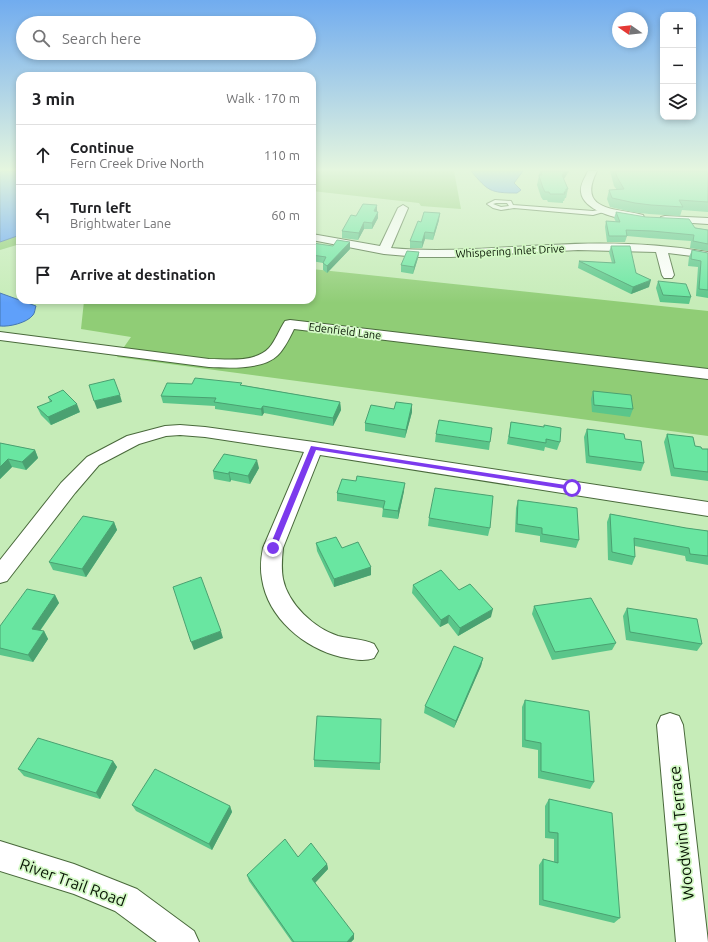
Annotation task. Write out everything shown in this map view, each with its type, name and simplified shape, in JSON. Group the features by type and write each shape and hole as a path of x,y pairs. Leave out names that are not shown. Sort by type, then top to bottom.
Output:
{"street":[{"path":"384,251 400,215"},
{"path":"621,215 708,221"},
{"name":"Whispering Inlet Drive","path":"316,238 384,251 435,254 604,246 661,248 708,255"},
{"path":"661,248 668,275"},
{"name":"Edenfield Lane","path":"0,336 209,363 239,364 260,359 272,352 290,324 708,374"},
{"path":"0,575 81,472 106,452 133,440 165,431 180,430 314,448 708,509"},
{"path":"314,448 273,548 270,561 273,588 286,610 296,621 311,632 335,645 366,652"},
{"name":"Woodwind Terrace","path":"670,725 692,942"},
{"name":"River Trail Road","path":"0,856 74,879 126,900 183,942"}],"green space":[{"path":"16,236 16,245 0,250 0,242"},
{"path":"316,269 708,311 708,436 117,357 131,337 81,329 84,304 316,304"}],"water":[{"path":"0,215 16,215 16,236 0,242"},
{"path":"0,293 16,299 16,304 30,304 36,306 34,314 27,320 13,325 0,326"}],"building":[{"path":"351,215 376,215 372,223 364,222 359,233 342,231"},
{"path":"423,215 439,215 434,233 425,232 422,242 410,241 418,221 421,222"},
{"path":"617,215 689,219 695,228 708,230 708,244 693,241 694,235 652,231 626,230 627,236 609,236 606,221 620,222"},
{"path":"337,240 350,242 327,266 323,263 326,257 316,256 316,244 333,246"},
{"path":"611,246 630,246 636,273 651,280 633,287 579,261 615,263"},
{"path":"692,250 708,253 708,290 699,289 701,261 691,259"},
{"path":"407,251 419,252 414,267 401,265"},
{"path":"658,281 686,284 691,297 663,295"},
{"path":"195,378 242,383 240,385 340,402 333,418 263,406 261,409 214,402 216,398 161,396 167,383 192,384"},
{"path":"114,379 120,395 94,401 89,385"},
{"path":"63,390 77,404 48,417 37,407 52,401 48,397"},
{"path":"593,391 631,395 633,409 594,405"},
{"path":"396,402 412,404 406,430 365,423 371,405 394,409"},
{"path":"439,420 492,428 490,442 436,434"},
{"path":"511,422 561,428 560,442 546,439 546,443 509,437"},
{"path":"587,429 624,434 625,439 641,441 644,463 589,456"},
{"path":"667,434 693,437 695,446 701,447 702,449 708,449 708,472 674,468"},
{"path":"0,443 35,450 22,462 8,459 0,467"},
{"path":"224,454 257,460 248,476 229,472 229,474 213,471"},
{"path":"357,476 405,483 398,511 383,509 385,501 337,493 342,479 356,481"},
{"path":"435,488 493,496 490,528 429,518"},
{"path":"518,500 577,508 579,540 542,534 542,528 517,524"},
{"path":"610,514 708,531 708,556 690,554 689,548 634,538 635,557 612,552"},
{"path":"83,516 114,522 82,569 49,562"},
{"path":"336,537 342,548 358,542 371,567 334,579 316,543"},
{"path":"441,570 459,590 470,584 493,609 460,628 449,615 441,620 413,585"},
{"path":"201,577 221,631 191,642 173,587"},
{"path":"27,589 55,595 32,629 44,631 28,655 0,648 0,626"},
{"path":"591,598 616,643 555,652 534,606"},
{"path":"627,608 697,619 702,644 630,632"},
{"path":"454,646 483,658 456,721 425,706"},
{"path":"525,700 589,711 594,782 541,771 541,743 525,740"},
{"path":"317,716 381,719 380,763 314,760"},
{"path":"38,738 113,761 96,793 18,769"},
{"path":"155,769 230,806 209,844 132,805"},
{"path":"549,799 612,813 620,918 543,900 543,859 558,863 558,833 549,832"},
{"path":"285,839 298,857 311,843 327,864 312,879 354,934 347,942 294,942 247,875"}],"route":[{"path":"273,548 314,448 572,488"}]}
